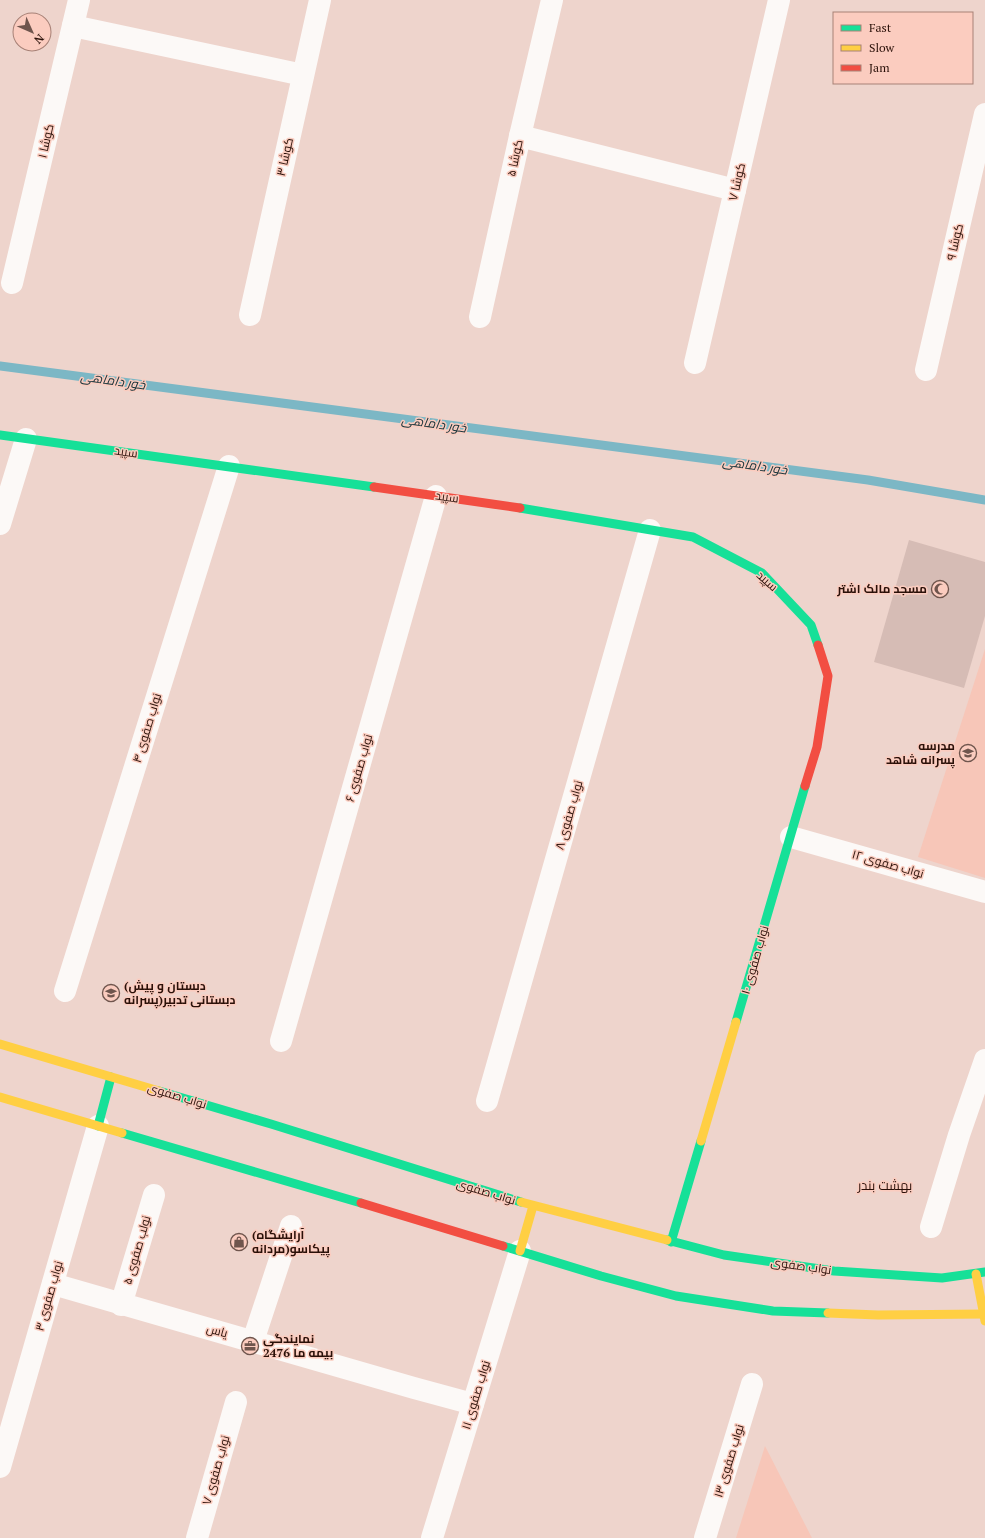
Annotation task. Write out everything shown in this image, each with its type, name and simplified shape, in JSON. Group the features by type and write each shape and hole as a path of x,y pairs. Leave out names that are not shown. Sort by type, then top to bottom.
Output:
{"street":[{"name":"کوشا ۱","path":"12,283 79,0"},
{"name":"کوشا ۳","path":"250,315 320,0"},
{"name":"کوشا ۵","path":"480,318 552,0"},
{"name":"کوشا ۷","path":"694,363 779,0"},
{"path":"73,26 303,75"},
{"name":"کوشا ۹","path":"926,370 985,114"},
{"path":"520,136 735,190"},
{"name":"سپید","path":"0,435 522,508 693,537 762,573 811,625 828,676"},
{"path":"0,524 26,439"},
{"name":"نواب صفوی ۴","path":"65,991 229,466"},
{"name":"نواب صفوی ۶","path":"281,1041 436,496"},
{"name":"نواب صفوی ۸","path":"487,1101 650,530"},
{"name":"نواب صفوی ۱۰","path":"671,1242 817,747 828,676"},
{"name":"نواب صفوی ۱۲","path":"791,837 985,892"},
{"name":"نواب صفوی","path":"0,1044 271,1124 533,1206 724,1255 834,1271 942,1278 980,1273"},
{"path":"931,1227 958,1135 985,1060"},
{"path":"98,1126 111,1077"},
{"path":"0,1097 452,1229 601,1276 676,1296 773,1311 878,1315 985,1316 980,1273"},
{"name":"نواب صفوی ۳","path":"0,1467 98,1126"},
{"name":"نولب صفوی ۵","path":"121,1305 154,1196"},
{"path":"520,1251 533,1206"},
{"path":"253,1341 291,1226"},
{"name":"نواب صفوی ۱۱","path":"432,1538 520,1251"},
{"name":"یاس","path":"53,1284 121,1305 473,1404"},
{"name":"نواب صفوی ۱۳","path":"705,1538 752,1384"},
{"name":"نواب صفوی ۷","path":"197,1538 236,1402"}],"shaded area":[{"name":"مدرسه پسرانه شاهد","path":"985,649 985,878 918,857"},
{"path":"765,1446 812,1538 736,1538"}],"building":[{"name":"مسجد مالک اشتر","path":"909,540 985,562 985,616 964,688 874,662"}],"waterway":[{"name":"خور داماهی","path":"0,366 868,480 985,500"}],"traffic: fast":[{"path":"0,435 374,487"},
{"path":"520,508 693,537 762,573 811,625 818,645"},
{"path":"736,1022 805,786"},
{"path":"98,1126 111,1077"},
{"path":"159,1091 271,1124 521,1202"},
{"path":"122,1133 361,1203"},
{"path":"671,1242 701,1141"},
{"path":"667,1240 724,1255 834,1271 942,1278 985,1272"},
{"path":"503,1246 601,1276 676,1296 773,1311 828,1313"}],"traffic: slow":[{"path":"701,1141 736,1022"},
{"path":"0,1044 159,1091"},
{"path":"0,1097 122,1133"},
{"path":"521,1202 667,1240"},
{"path":"520,1251 533,1206"},
{"path":"976,1274 985,1321"},
{"path":"828,1313 878,1315 985,1314"}],"traffic: jam":[{"path":"374,487 520,508"},
{"path":"805,786 817,747 828,676 818,645"},
{"path":"361,1203 503,1246"}],"place":[{"name":"مسجد مالک اشتر","path":"940,589"},
{"name":"مدرسه پسرانه شاهد","path":"968,753"},
{"name":"(دبستان و پیش دبستانی تدبیر(پسرانه","path":"111,993"},
{"name":"(آرایشگاه پیکاسو(مردانه","path":"239,1242"},
{"name":"نمایندگی بیمه ما 2476","path":"250,1346"}],"district":[{"name":"بهشت بندر","path":"885,1185"}]}
